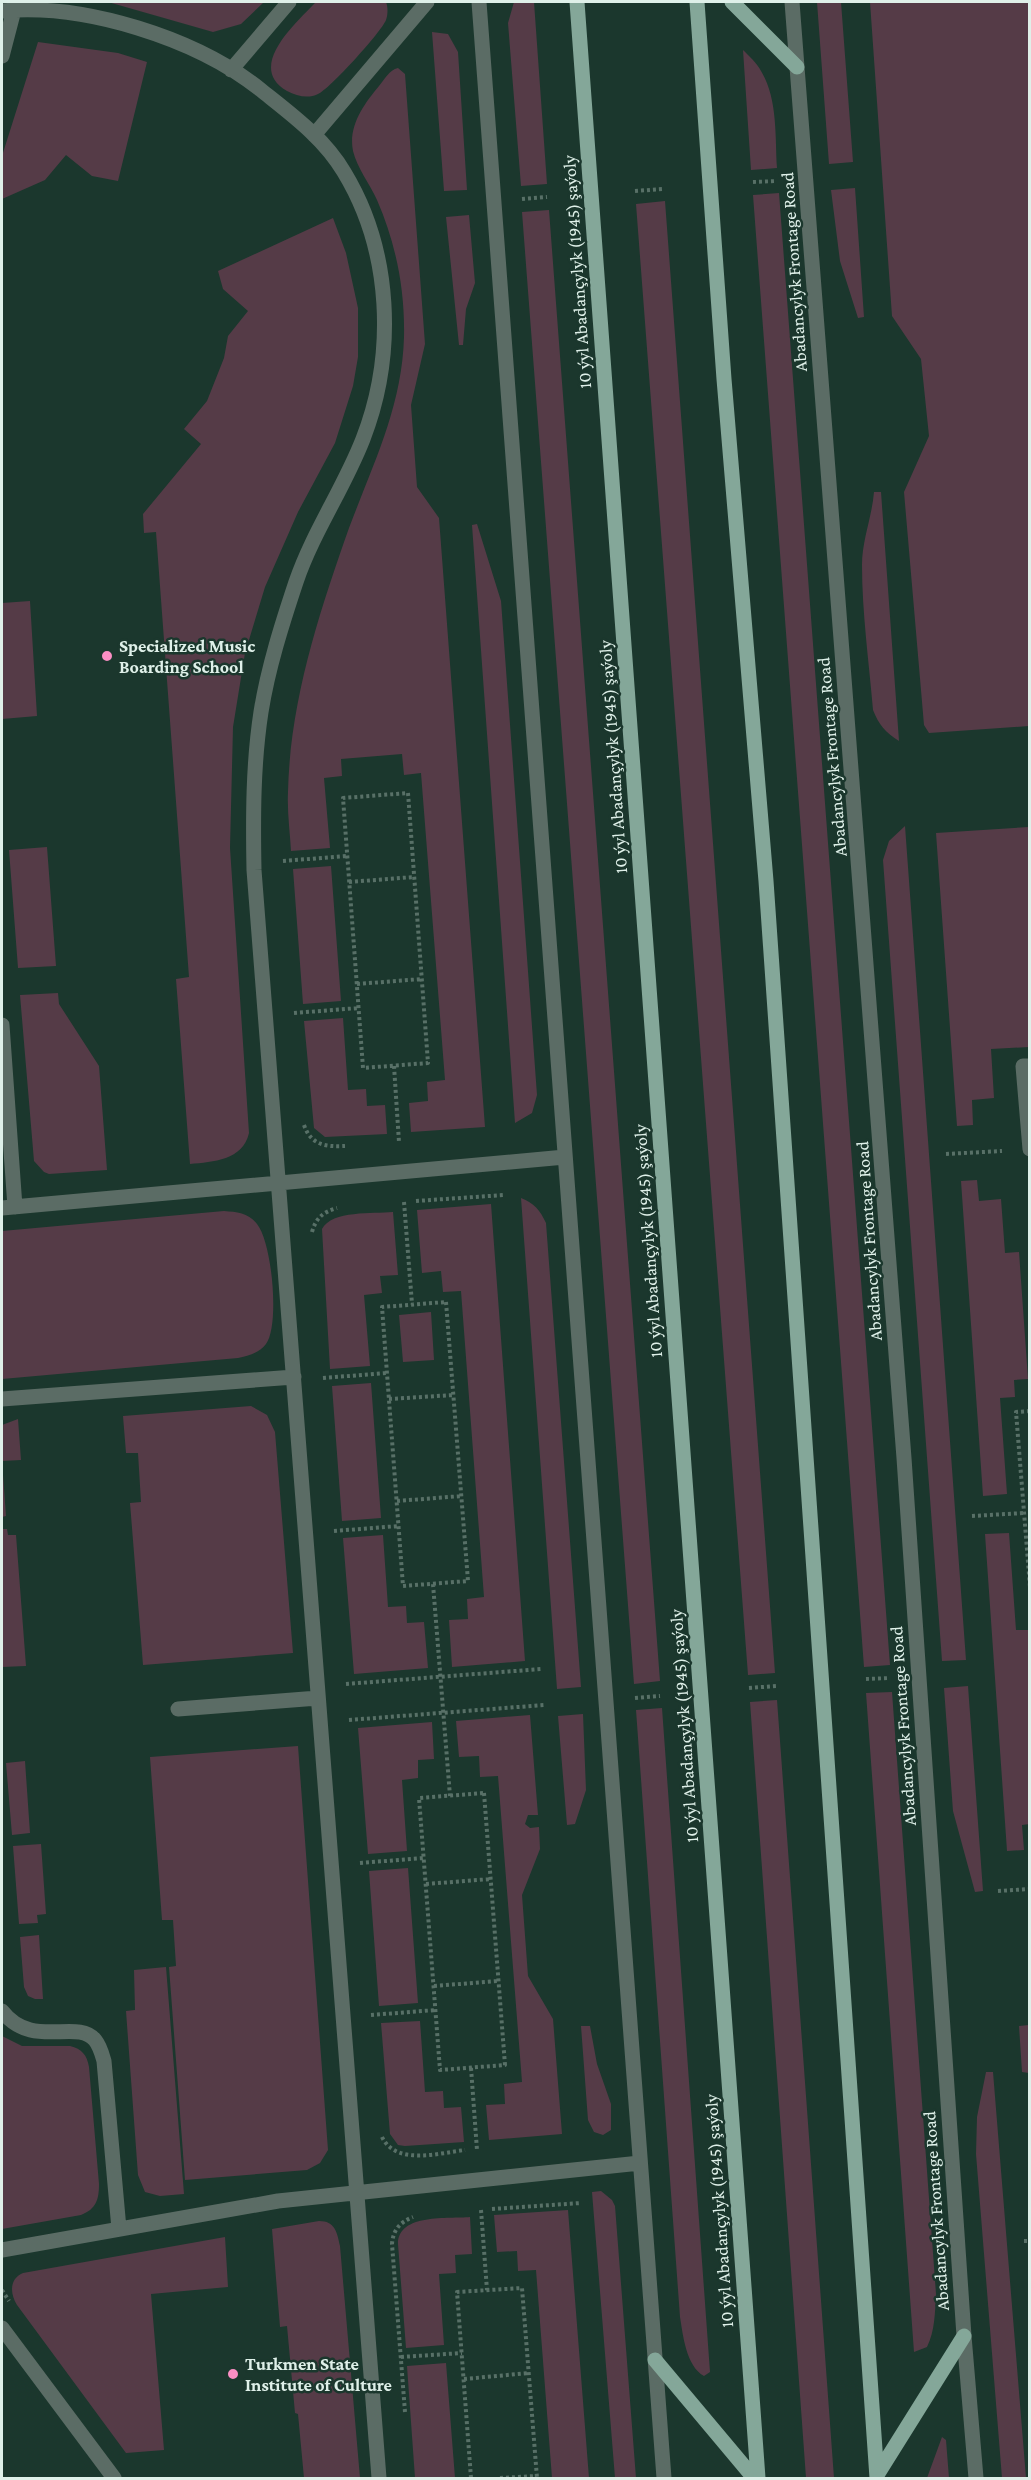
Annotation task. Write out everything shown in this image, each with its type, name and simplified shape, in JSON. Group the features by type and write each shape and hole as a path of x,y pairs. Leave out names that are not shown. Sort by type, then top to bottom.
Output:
{"main road":[{"name":"10 ýyl Abadançylyk (1945) şaýoly","path":"577,2 758,2478"},
{"path":"697,2 725,390 766,882 877,2477"},
{"path":"732,2 797,67"},
{"path":"877,2477 964,2336"},
{"path":"655,2360 754,2478"}],"street":[{"path":"231,70 289,2"},
{"path":"314,135 427,2"},
{"path":"479,2 664,2478"},
{"name":"Abadancylyk Frontage Road","path":"792,2 901,1411 964,2336 976,2478"},
{"path":"2,56 8,11 57,13 129,25 170,39 212,58 253,84 314,135 344,172 363,210 383,283 385,321 383,361 375,400 363,439 297,578 270,666 261,713 255,793 254,870 380,2478"},
{"path":"2,1025 8,1207 565,1157"},
{"path":"1029,1066 1023,1066 1029,1149"},
{"path":"2,1399 294,1377"},
{"path":"178,1709 318,1698"},
{"path":"2,2011 10,2020 31,2031 85,2032 96,2041 104,2061 119,2229"},
{"path":"2,2250 278,2201 640,2163"},
{"path":"2,2328 114,2478"}],"path":[{"path":"753,182 777,181"},
{"path":"634,191 663,189"},
{"path":"522,199 547,197"},
{"path":"408,793 428,1063 363,1068 347,856 343,798 408,793"},
{"path":"282,851 284,872"},
{"path":"283,861 347,856"},
{"path":"349,882 414,877"},
{"path":"357,984 422,979"},
{"path":"294,1001 295,1024"},
{"path":"294,1013 359,1008"},
{"path":"394,1066 399,1142"},
{"path":"303,1118 306,1132 316,1143 334,1147 356,1145"},
{"path":"388,1143 410,1141"},
{"path":"945,1155 1008,1150"},
{"path":"394,1203 504,1195"},
{"path":"404,1202 412,1304"},
{"path":"312,1239 317,1220 329,1210 342,1207"},
{"path":"446,1302 468,1581 403,1586 387,1373 382,1307 446,1302"},
{"path":"322,1366 324,1390"},
{"path":"323,1378 387,1373"},
{"path":"389,1399 454,1395"},
{"path":"1029,1411 1016,1412 1028,1546 1029,1587"},
{"path":"1021,1476 1029,1476"},
{"path":"397,1501 462,1496"},
{"path":"972,1516 1024,1513"},
{"path":"335,1542 334,1531 399,1526"},
{"path":"434,1584 450,1796"},
{"path":"347,1693 346,1684 541,1669"},
{"path":"866,1679 890,1678"},
{"path":"749,1688 776,1686"},
{"path":"635,1698 660,1696"},
{"path":"349,1720 544,1705"},
{"path":"348,1711 350,1732"},
{"path":"484,1793 505,2065 440,2070 424,1858 419,1798 484,1793"},
{"path":"359,1851 360,1875"},
{"path":"360,1863 424,1858"},
{"path":"426,1884 491,1879"},
{"path":"998,1891 1029,1889"},
{"path":"434,1986 498,1981"},
{"path":"370,2003 372,2027"},
{"path":"371,2015 436,2010"},
{"path":"471,2068 477,2150"},
{"path":"380,2130 385,2143 394,2152 400,2154 488,2149"},
{"path":"470,2211 581,2203"},
{"path":"482,2210 487,2290"},
{"path":"406,2423 392,2238 394,2231 404,2221 422,2215"},
{"path":"471,2478 457,2292 522,2288 536,2477 500,2478"},
{"path":"401,2357 462,2353"},
{"path":"464,2379 529,2373"}],"shaded area":[{"path":"108,2 264,2 241,24 213,32"},
{"path":"316,2 386,2 387,15 375,36 333,82 318,94 302,96 287,91 275,81 271,70 279,45"},
{"path":"514,2 534,2 547,184 521,186 508,23"},
{"path":"817,2 841,2 853,162 829,164"},
{"path":"870,2 1029,2 1029,726 929,733 924,725 904,492 929,436 921,359 892,316"},
{"path":"432,32 448,34 458,52 467,190 444,191"},
{"path":"38,42 118,53 147,62 118,181 92,176 66,155 45,180 2,199 2,156"},
{"path":"743,50 759,68 770,94 775,118 777,168 751,170"},
{"path":"398,68 405,74 425,344 411,405 417,487 439,518 485,1127 411,1132 409,1103 428,1101 427,1082 445,1080 421,773 404,775 402,754 341,759 342,776 324,778 330,848 291,851 288,814 294,724 308,658 349,528 385,435 402,363 404,319 398,267 384,217 357,164 352,142 355,124 363,108 387,75"},
{"path":"855,188 864,317 858,318 840,261 831,190"},
{"path":"779,193 890,1665 864,1667 753,195"},
{"path":"665,201 775,1673 748,1675 636,204"},
{"path":"549,210 660,1681 634,1684 522,212"},
{"path":"469,215 475,283 466,309 463,345 459,345 446,217"},
{"path":"333,218 346,253 358,308 358,357 353,386 335,443 298,512 265,587 245,653 233,727 230,848 249,1133 246,1142 234,1154 226,1158 190,1164 176,979 189,977 156,532 144,533 143,514 201,444 184,429 207,401 224,358 228,336 248,311 223,289 218,271"},
{"path":"874,492 881,492 899,741 883,728 873,710 864,619 862,565"},
{"path":"477,524 501,601 537,1095 532,1113 515,1123 472,525"},
{"path":"30,601 37,716 2,719 2,603"},
{"path":"905,826 966,1660 942,1661 883,860 889,841"},
{"path":"1029,827 1029,1047 991,1049 994,1098 972,1100 973,1125 957,1126 936,833"},
{"path":"47,847 56,966 18,968 9,850"},
{"path":"331,866 341,1001 303,1004 293,869"},
{"path":"58,993 59,1004 99,1066 107,1170 49,1174 34,1161 20,995"},
{"path":"343,1018 348,1090 366,1089 367,1106 385,1105 387,1134 325,1137 314,1128 304,1021"},
{"path":"977,1180 979,1201 1001,1199 1005,1253 1019,1252 1028,1379 1014,1380 1015,1397 1000,1398 1007,1494 983,1496 961,1181"},
{"path":"521,1198 536,1207 546,1223 581,1687 557,1689"},
{"path":"491,1204 525,1661 452,1667 449,1620 468,1619 467,1599 484,1597 461,1291 443,1292 441,1271 422,1273 417,1210"},
{"path":"224,1211 242,1214 254,1220 267,1248 272,1284 273,1320 266,1344 260,1350 238,1358 2,1379 2,1231"},
{"path":"393,1212 398,1275 380,1276 382,1293 364,1295 370,1366 330,1369 322,1229 327,1223 344,1216"},
{"path":"431,1312 434,1360 403,1362 399,1315"},
{"path":"371,1383 381,1518 342,1521 332,1386"},
{"path":"251,1406 267,1415 275,1432 293,1653 143,1665 130,1503 141,1502 138,1453 126,1453 123,1416"},
{"path":"18,1419 21,1460 2,1461 2,1425"},
{"path":"2,1461 6,1516 2,1517"},
{"path":"2,1529 7,1529 8,1535 16,1535 26,1666 2,1667"},
{"path":"1009,1533 1016,1630 1029,1630 1030,1824 1022,1825 1024,1850 1007,1851 985,1534"},
{"path":"383,1535 388,1607 406,1606 407,1623 424,1622 428,1668 354,1674 343,1538"},
{"path":"968,1686 983,1891 975,1892 953,1811 944,1688"},
{"path":"892,1692 936,2294 930,2341 927,2347 914,2352 866,1693"},
{"path":"777,1700 834,2478 806,2478 750,1702"},
{"path":"662,1708 710,2372 704,2376 689,2358 680,2317 636,1710"},
{"path":"583,1714 586,1790 575,1824 567,1825 558,1716"},
{"path":"530,1715 538,1815 528,1815 525,1824 530,1828 539,1827 540,1849 522,1895 528,1976 553,2019 562,2134 489,2140 486,2105 505,2104 504,2084 522,2082 498,1776 480,1777 479,1756 459,1757 456,1721"},
{"path":"432,1722 434,1759 418,1760 418,1778 402,1780 407,1851 368,1854 358,1728"},
{"path":"298,1746 328,2150 320,2163 307,2170 185,2180 169,1967 176,1966 173,1920 162,1920 150,1757"},
{"path":"25,1761 30,1833 12,1835 6,1763"},
{"path":"41,1844 46,1914 37,1915 38,1923 19,1924 13,1846"},
{"path":"408,1868 418,2003 379,2006 369,1871"},
{"path":"39,1935 43,1999 35,1999 28,1996 24,1987 20,1937"},
{"path":"166,1967 184,2194 160,2196 145,2192 138,2175 126,2011 135,2010 134,1970"},
{"path":"420,2021 425,2092 443,2091 444,2108 461,2107 464,2142 405,2146 398,2145 390,2134 381,2023"},
{"path":"1030,2025 1029,2073 1022,2072 1019,2026"},
{"path":"581,2026 590,2026 597,2064 611,2104 611,2130 603,2135 594,2132 588,2120"},
{"path":"2,2036 22,2046 70,2046 81,2051 87,2059 99,2190 93,2207 86,2213 2,2229"},
{"path":"986,2072 993,2072 1026,2478 1002,2478 976,2154 977,2117"},
{"path":"601,2191 612,2200 615,2206 636,2478 615,2478 592,2192"},
{"path":"568,2210 589,2478 552,2478 536,2270 518,2271 517,2251 497,2252 494,2215"},
{"path":"470,2217 472,2254 455,2255 456,2273 439,2274 444,2345 406,2348 398,2244 400,2234 415,2222 438,2218"},
{"path":"319,2221 332,2225 340,2246 360,2478 304,2478 287,2326 280,2327 272,2229"},
{"path":"225,2237 228,2287 151,2294 164,2450 126,2453 17,2305 12,2292 13,2283 23,2273"},
{"path":"446,2363 455,2478 415,2478 407,2366"},
{"path":"942,2437 946,2440 949,2478 927,2478"}],"place":[{"name":"Specialized Music Boarding School","path":"107,656"},
{"name":"Turkmen State Institute of Culture","path":"233,2374"}]}
